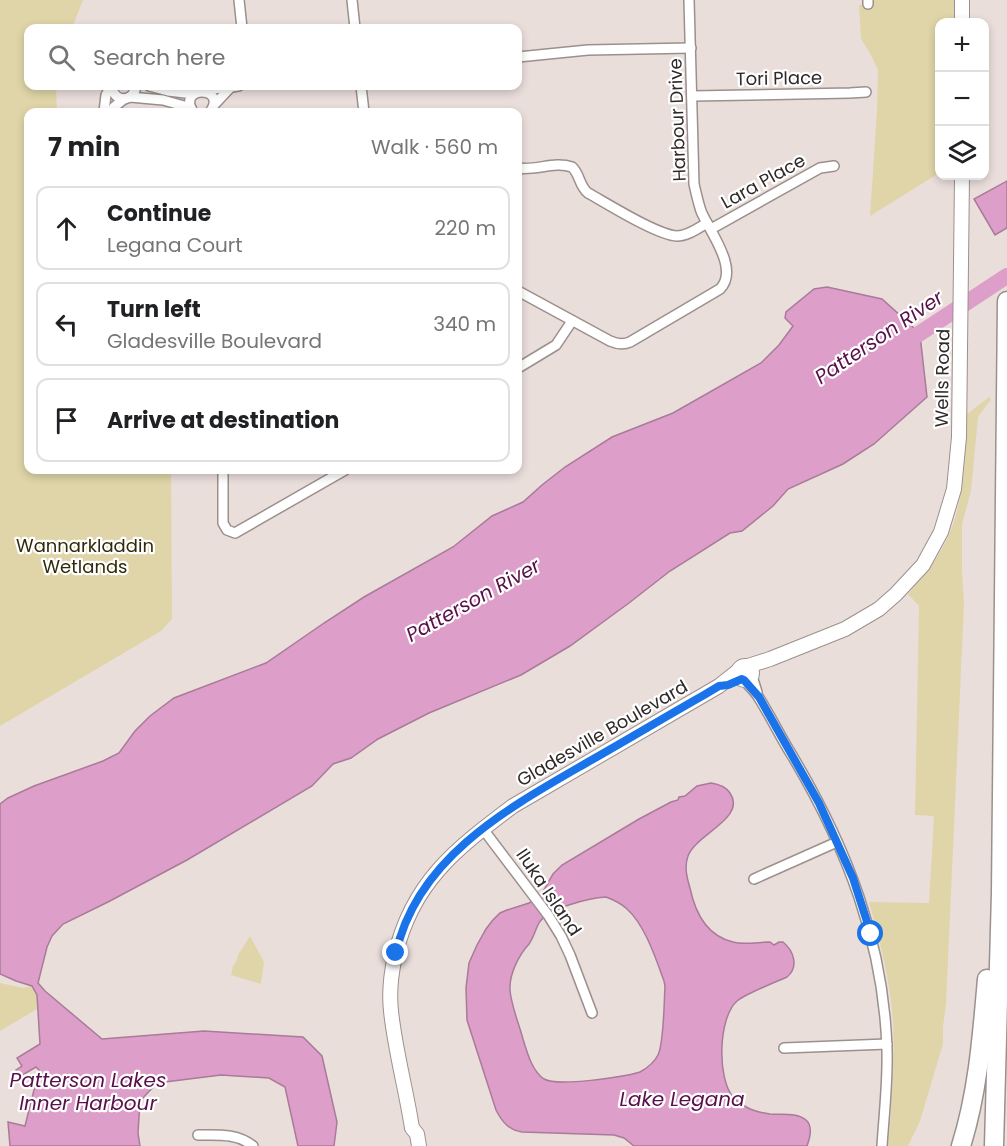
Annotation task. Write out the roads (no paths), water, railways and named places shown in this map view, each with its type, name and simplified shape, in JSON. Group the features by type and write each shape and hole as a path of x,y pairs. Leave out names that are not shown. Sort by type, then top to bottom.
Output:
{"highway":[{"path":"994,1146 1000,893 1007,302"},
{"path":"961,1146 970,1118 981,1048 991,936 1000,893"}],"main road":[{"path":"962,0 962,18"},
{"name":"Wells Road","path":"959,437 962,180"},
{"name":"Gladesville Boulevard","path":"419,1146 417,1134 412,1128 390,1009 393,965 398,942 414,903 433,875 483,829 513,806 719,686 728,685 770,659 839,632 867,617 896,594 922,565 941,532 954,489 959,437"},
{"name":"Gladesville Boulevard","path":"410,1146 409,1134 412,1128"}],"street":[{"path":"239,0 242,24"},
{"path":"352,0 355,24"},
{"name":"Harbour Drive","path":"522,293 614,343 626,344 720,289 725,282 722,250 697,198 694,183 689,0"},
{"path":"522,57 588,50 691,48"},
{"path":"104,108 106,95 109,90"},
{"path":"113,90 114,94 120,98 163,100 186,108"},
{"path":"113,108 136,90"},
{"path":"164,90 194,94 208,90"},
{"path":"214,108 232,90"},
{"path":"361,90 364,108"},
{"path":"205,92 213,98 213,108"},
{"name":"Tori Place","path":"692,96 866,92"},
{"path":"192,108 190,102 194,94"},
{"name":"Lara Place","path":"522,168 561,165 572,167 588,193 656,230 679,236 709,226 820,168 834,166"},
{"path":"522,366 556,345 572,321"},
{"path":"223,474 223,524 232,533 239,532 338,474"},
{"path":"746,674 815,795 861,899 882,989 887,1044 882,1146"},
{"name":"Iluka Island","path":"483,829 548,915 561,936 592,1013"},
{"path":"754,879 837,842"},
{"path":"784,1048 887,1044"},
{"path":"198,1135 237,1137 254,1146"}],"water":[{"path":"1007,181 1007,228 995,235 974,199"},
{"name":"Patterson Lakes Inner Harbour","path":"827,287 882,299 920,335 927,397 874,444 843,464 788,489 773,506 742,531 730,533 670,571 570,646 521,675 429,713 378,739 351,758 333,764 312,786 187,860 63,924 52,936 38,983 102,1039 204,1031 303,1037 322,1056 337,1122 334,1146 298,1146 285,1087 269,1078 221,1075 157,1083 140,1101 138,1133 140,1146 10,1146 8,1122 25,1126 39,1070 36,1067 19,1077 16,1070 22,1066 17,1058 40,1044 37,995 32,986 0,974 0,804 34,786 119,753 135,731 150,716 174,698 266,663 364,597 453,547 492,516 523,502 565,467 612,437 673,413 761,363 779,345 793,326 785,318 786,312 814,289"},
{"name":"Lake Legana","path":"711,783 722,786 730,793 733,802 732,810 726,818 700,840 688,856 687,876 699,914 709,929 724,939 741,943 770,942 774,945 783,942 794,959 793,969 787,977 741,998 731,1009 723,1034 724,1076 733,1097 748,1108 770,1114 794,1115 806,1120 810,1129 807,1146 634,1146 624,1138 614,1135 522,1132 513,1129 503,1122 496,1110 467,1020 466,988 469,963 477,945 486,929 500,913 529,903 541,895 553,874 562,865 639,819 685,796 697,786","holes":["606,897 625,907 639,924 664,981 663,1032 658,1055 648,1067 632,1074 576,1082 544,1079 530,1061 513,1008 510,990 513,971 544,918 560,908"]}],"waterway":[{"name":"Patterson River","path":"902,345 1007,276"}],"park label":[{"name":"Wannarkladdin Wetlands","path":"85,555"}]}
